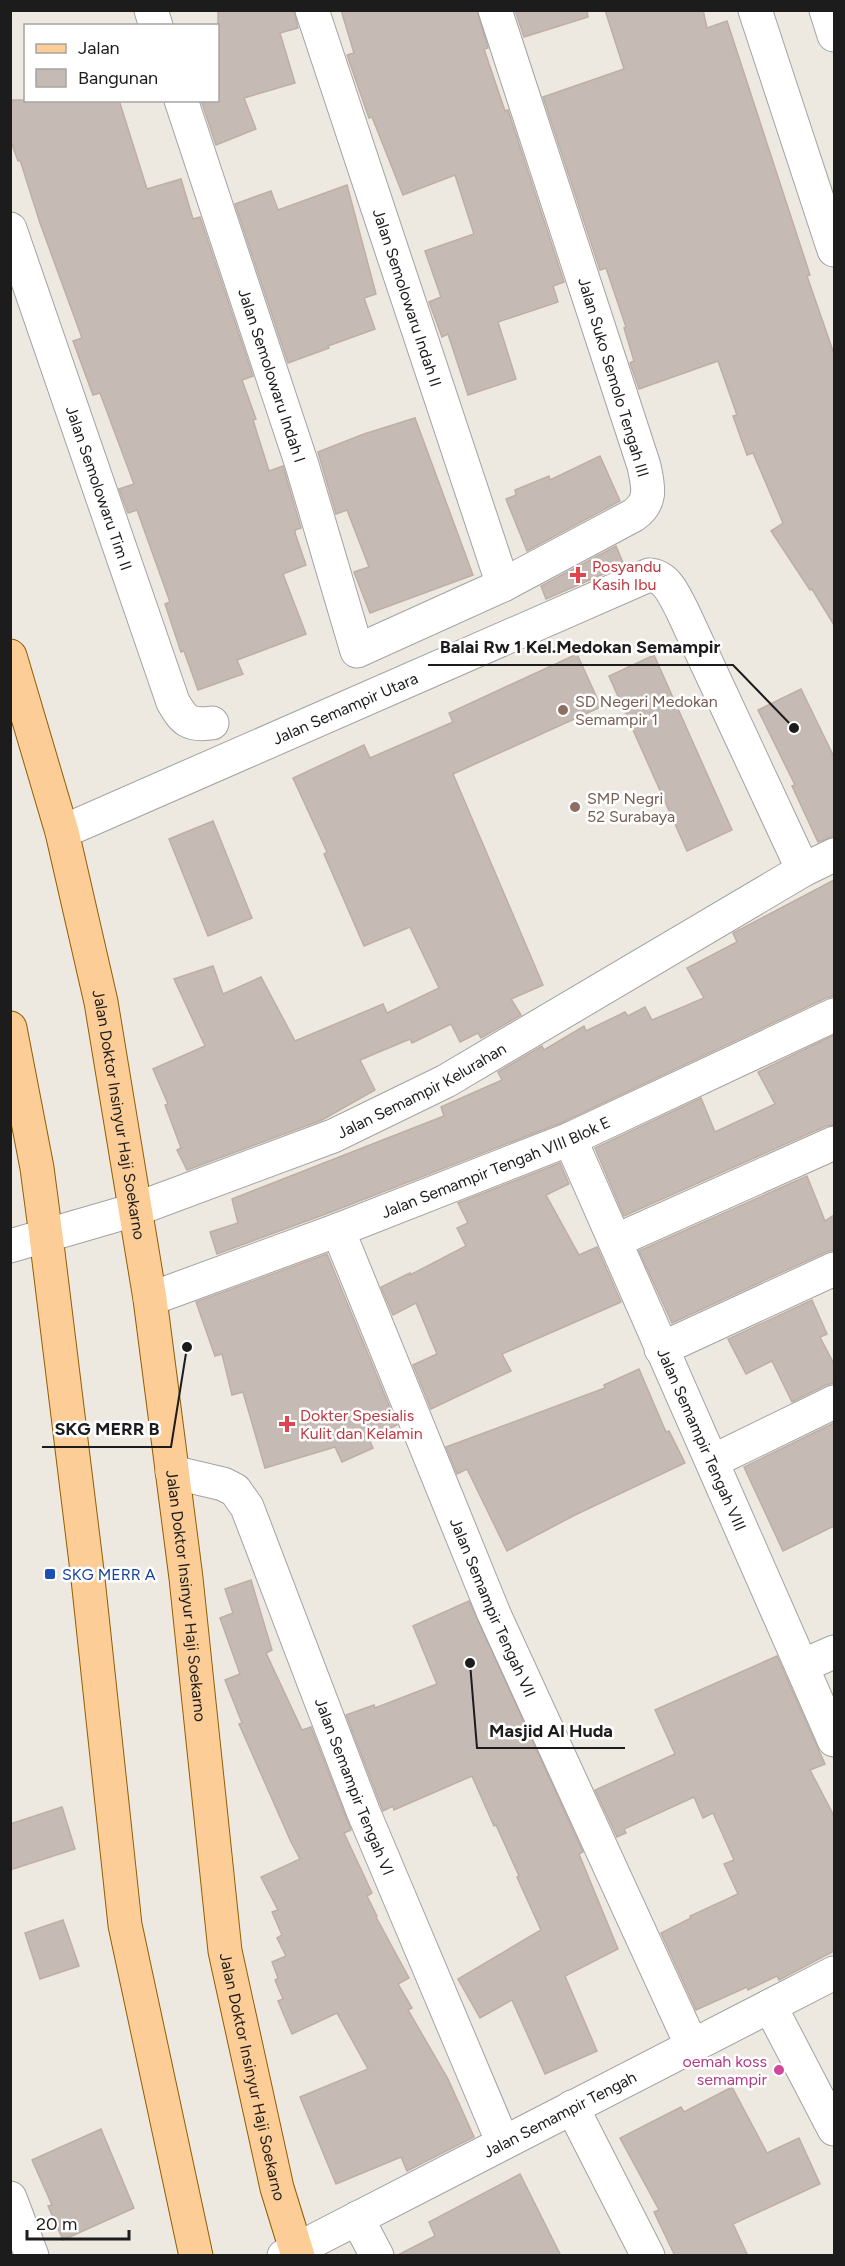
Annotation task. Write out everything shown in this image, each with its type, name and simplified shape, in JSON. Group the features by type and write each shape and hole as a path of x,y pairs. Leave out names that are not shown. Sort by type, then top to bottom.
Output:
{"main road":[{"name":"Jalan Doktor Insinyur Haji Soekarno","path":"10,656 62,832 101,1002 150,1299 186,1578 225,1951 292,2254"},
{"path":"10,1028 37,1168 46,1236 88,1579 126,1925 196,2256"}],"street":[{"name":"Jalan Semolowaru Indah II","path":"312,10 503,585"},
{"name":"Jalan Suko Semolo Tengah III","path":"357,651 503,585 634,515 642,509 647,499 648,489 644,466 495,10"},
{"path":"755,10 834,250"},
{"path":"826,10 834,35"},
{"name":"Jalan Semolowaru Indah I","path":"182,102 302,465 357,651"},
{"name":"Jalan Semolowaru Tim II","path":"10,229 172,702 183,718 191,723 212,723"},
{"name":"Jalan Semampir Utara","path":"62,832 649,575 661,577 665,581 682,610 803,870"},
{"name":"Jalan Semampir Kelurahan","path":"10,1246 134,1210 333,1136 446,1081 803,870 834,855"},
{"name":"Jalan Semampir Tengah VIII Blok E","path":"150,1299 338,1230 570,1139 834,1015"},
{"name":"Jalan Semampir Tengah VIII","path":"570,1139 834,1740"},
{"path":"615,1241 834,1143"},
{"name":"Jalan Semampir Tengah VII","path":"338,1230 494,1614 692,2046"},
{"path":"661,1349 834,1269"},
{"path":"713,1461 834,1402"},
{"name":"Jalan Semampir Tengah VI","path":"172,1472 224,1484 235,1490 247,1507 363,1811 503,2143"},
{"path":"802,1666 834,1652"},
{"name":"Jalan Semampir Tengah","path":"292,2254 357,2218 834,1973"},
{"path":"770,2006 834,2129"},
{"path":"572,2107 648,2256"},
{"path":"10,2198 32,2256"},
{"path":"357,2218 377,2256"}],"building":[{"path":"218,10 294,10 298,28 280,33 295,83 244,98 256,129 216,145 202,102 219,102"},
{"path":"341,10 477,10 488,48 484,49 505,111 508,110 564,282 553,286 558,302 498,322 516,379 468,395 448,334 442,337 429,302 441,297 425,251 474,234 455,175 403,195 372,117 369,118 347,55 354,53"},
{"path":"515,10 587,10 588,17 524,37"},
{"path":"605,10 703,10 707,28 727,21 810,275 807,276 834,354 834,625 771,531 783,523 753,453 747,455 733,416 737,415 718,361 639,389 630,363 634,361 624,328 626,327 606,268 600,270 543,97 624,69"},
{"path":"10,100 120,102 147,189 181,179 193,219 200,217 253,376 242,380 256,419 253,420 269,471 283,466 301,528 295,530 295,533 306,565 283,574 306,634 237,660 243,674 198,690 184,651 181,652 165,604 170,602 137,510 128,513 119,489 134,484 100,393 93,395 73,341 82,338 40,223 20,160 18,161 10,139"},
{"path":"347,185 376,294 364,298 375,329 288,363 235,204 271,191 278,210"},
{"path":"415,418 473,575 370,613 354,572 369,567 347,510 336,514 318,452"},
{"path":"600,456 620,501 527,551 506,499 516,495 515,490 549,476 550,480"},
{"name":"Posyandu Kasih Ibu","path":"616,546 624,565 546,599 541,586"},
{"path":"577,654 601,707 453,774 543,985 511,999 521,1015 481,1038 478,1033 460,1042 451,1024 412,1043 410,1039 360,1060 375,1090 322,1120 187,1170 177,1150 181,1148 165,1105 168,1104 153,1069 205,1046 174,979 213,966 223,994 261,977 295,1041 383,1004 387,1013 439,988 410,927 364,946 324,854 327,852 293,778 364,745 370,758 453,722 449,713"},
{"path":"654,655 732,830 687,851 609,676"},
{"path":"801,689 834,757 834,836 818,842 792,786 795,785 758,710"},
{"path":"213,821 252,918 208,936 169,839"},
{"path":"834,880 834,996 563,1122 217,1254 210,1232 238,1223 232,1199 444,1116 441,1107 502,1080 498,1072 542,1046 544,1050 584,1026 586,1031 625,1012 628,1016 645,1007 652,1020 704,998 687,968 737,942 733,933"},
{"path":"834,1035 834,1125 826,1126 624,1216 595,1148 701,1098 715,1132 775,1104 758,1072"},
{"path":"560,1163 569,1184 546,1195 579,1255 597,1247 621,1302 502,1354 511,1371 431,1409 413,1365 437,1354 416,1303 393,1315 381,1287 466,1246 457,1228 468,1223 458,1203"},
{"path":"807,1176 825,1221 834,1215 834,1250 672,1323 639,1251"},
{"path":"327,1254 397,1425 369,1439 373,1448 342,1462 335,1447 265,1468 243,1392 232,1395 222,1354 215,1356 196,1302"},
{"path":"812,1300 827,1334 820,1337 834,1364 834,1383 792,1402 772,1361 746,1374 728,1339"},
{"path":"639,1369 666,1432 669,1431 685,1463 575,1515 507,1551 467,1469 457,1474 446,1447 605,1388 604,1385"},
{"path":"834,1423 834,1526 783,1551 744,1467"},
{"path":"251,1580 272,1650 266,1653 302,1730 311,1727 351,1830 344,1833 372,1893 367,1896 409,1978 398,1984 412,2008 408,2010 448,2079 474,2137 407,2171 401,2157 336,2184 300,2097 368,2069 337,2013 292,2034 278,2001 283,1999 275,1980 278,1978 272,1962 286,1956 277,1938 282,1935 272,1912 278,1910 261,1877 300,1859 239,1724 242,1723 225,1680 240,1674 220,1618 233,1613 225,1589"},
{"path":"469,1601 583,1852 579,1854 618,1949 565,1976 597,2051 545,2074 512,2000 480,2018 458,1979 541,1930 517,1877 519,1876 472,1776 394,1810 393,1806 383,1811 346,1715 374,1705 375,1708 437,1684 413,1626"},
{"path":"777,1656 825,1764 810,1770 834,1816 834,1951 779,1980 777,1976 696,2010 661,1933 691,1918 690,1916 738,1894 724,1864 734,1860 713,1813 703,1818 694,1797 624,1829 626,1833 617,1837 595,1790 675,1754 655,1710"},
{"path":"62,1807 75,1849 10,1870 10,1824"},
{"path":"63,1920 79,1966 40,1979 25,1933"},
{"path":"732,2087 767,2153 799,2138 820,2184 733,2224 748,2256 675,2256 654,2212 659,2210 620,2138 681,2107 684,2112"},
{"path":"101,2129 134,2208 63,2240 48,2206 52,2205 32,2160"},
{"path":"520,2174 561,2256 396,2256 435,2236 429,2222"}],"place":[{"name":"Posyandu Kasih Ibu","path":"578,575"},
{"name":"SD Negeri Medokan Semampir 1","path":"563,710"},
{"name":"Balai Rw 1 Kel.Medokan Semampir","path":"794,728"},
{"name":"SMP Negri 52 Surabaya","path":"575,807"},
{"name":"SKG MERR B","path":"187,1347"},
{"name":"Dokter Spesialis Kulit dan Kelamin","path":"287,1424"},
{"name":"SKG MERR A","path":"50,1574"},
{"name":"Masjid Al Huda","path":"470,1663"},
{"name":"oemah koss semampir","path":"779,2070"}]}
